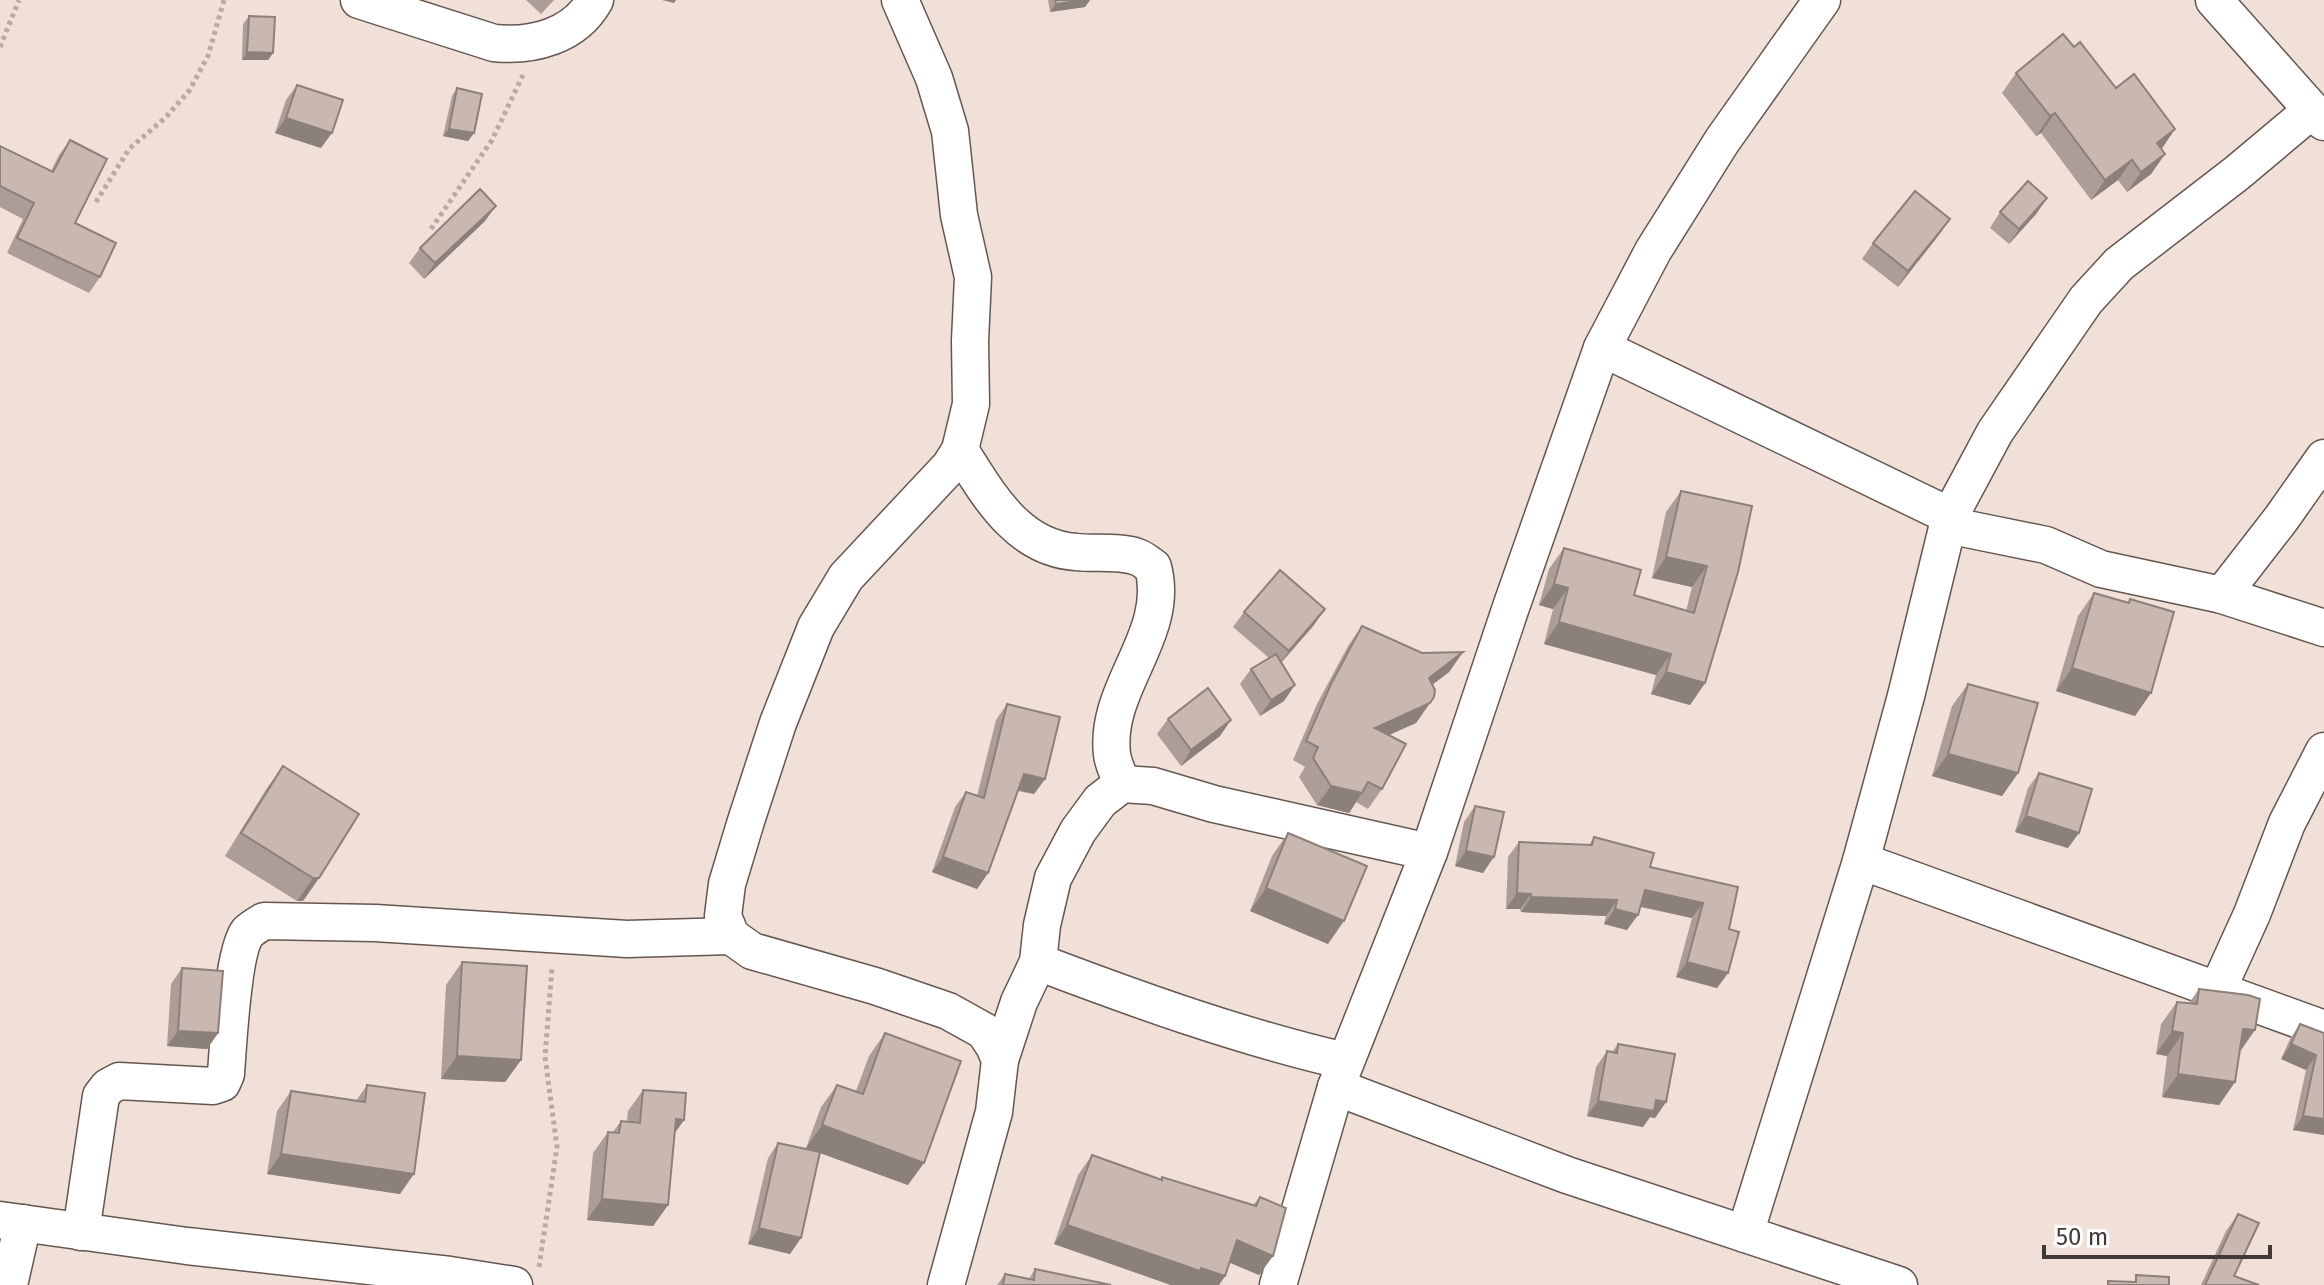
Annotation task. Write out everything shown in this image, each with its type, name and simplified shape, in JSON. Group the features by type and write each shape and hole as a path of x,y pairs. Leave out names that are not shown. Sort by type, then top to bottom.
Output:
{"street":[{"path":"359,0 494,43 513,45 539,41 570,28 588,12 595,0"},
{"path":"900,0 934,78 950,131 959,215 973,277 971,404 960,450 950,466 846,577 816,627 778,723 727,884 723,916 731,936 752,951 875,986 948,1011 984,1031 1000,1060"},
{"path":"1278,1285 1341,1074 1429,852 1602,348 1653,251 1722,141 1822,0"},
{"path":"1745,1234 1861,861 1950,516 1995,432 2086,300 2119,264 2237,173 2318,116 2214,0"},
{"path":"1602,348 1950,516 1962,528 2046,545 2101,569 2222,595 2324,628"},
{"path":"960,450 996,505 1026,535 1071,552 1137,557 1153,567 1157,585 1154,613 1147,640 1119,702 1112,734 1112,756 1122,784"},
{"path":"2222,595 2324,458"},
{"path":"2217,991 2252,914 2287,823 2324,751"},
{"path":"946,1285 994,1112 1000,1060 1019,1002 1038,962 1042,925 1053,878 1078,831 1100,801 1122,784 1153,786 1214,804 1429,852"},
{"path":"1861,861 2324,1029"},
{"path":"81,1232 101,1096 108,1087 119,1081 213,1086 222,1083 226,1074 232,1002 242,946 249,931 264,921 344,922 627,939 731,936"},
{"path":"1038,962 1107,988 1300,1051 1341,1074 1567,1175 1899,1285"},
{"path":"9,1285 11,1222 450,1275 527,1277"}],"path":[{"path":"0,47 19,0"},
{"path":"96,202 129,149 165,118 189,91 208,56 224,0"},
{"path":"431,229 492,140 539,41"},
{"path":"527,1277 557,1147 545,1057 554,934"}],"building":[{"path":"1055,0 1085,0 1056,4"},
{"path":"249,16 275,17 273,53 247,52"},
{"path":"2063,34 2074,47 2080,42 2116,88 2134,74 2175,129 2157,143 2165,154 2141,172 2132,160 2105,180 2055,113 2050,116 2016,73"},
{"path":"297,85 343,100 332,133 286,118"},
{"path":"457,88 482,94 474,133 449,129"},
{"path":"70,140 107,159 75,223 116,243 100,277 17,238 34,203 0,186 0,146 53,172"},
{"path":"2028,181 2047,198 2019,229 2000,212"},
{"path":"480,189 496,206 435,263 420,248"},
{"path":"1915,191 1950,219 1908,271 1873,243"},
{"path":"1681,491 1752,506 1738,572 1705,683 1666,672 1671,654 1559,622 1568,588 1554,584 1564,548 1641,570 1634,595 1694,613 1707,566 1666,557"},
{"path":"1280,570 1325,609 1289,651 1244,612"},
{"path":"2094,593 2129,603 2130,599 2174,612 2151,693 2072,668"},
{"path":"1362,626 1422,653 1463,652 1429,678 1435,690 1430,703 1375,728 1406,744 1382,789 1368,782 1362,793 1331,786 1313,758 1318,747 1306,741 1331,684"},
{"path":"1276,654 1295,685 1271,700 1251,669"},
{"path":"1968,684 2038,703 2018,773 1948,754"},
{"path":"1208,688 1231,720 1191,750 1168,719"},
{"path":"1007,704 1060,717 1045,779 1024,774 988,873 943,857 966,792 984,798"},
{"path":"283,766 359,814 319,878 313,878 241,833"},
{"path":"2039,773 2092,789 2079,833 2026,816"},
{"path":"1475,806 1504,812 1494,857 1466,851"},
{"path":"1288,833 1367,866 1344,921 1266,888"},
{"path":"1594,837 1654,853 1650,867 1738,887 1729,929 1739,932 1728,973 1687,962 1703,903 1645,890 1638,915 1615,909 1617,900 1531,897 1531,894 1517,893 1519,842 1592,845"},
{"path":"462,962 527,966 521,1060 457,1056"},
{"path":"182,968 223,971 218,1033 178,1031"},
{"path":"2199,989 2260,999 2255,1030 2243,1029 2235,1082 2178,1074 2183,1033 2172,1031 2177,1002 2197,1004"},
{"path":"2300,1024 2324,1033 2324,1119 2303,1116 2316,1055 2291,1044"},
{"path":"885,1033 961,1061 924,1163 822,1125 837,1085 863,1094"},
{"path":"1618,1044 1675,1054 1666,1102 1656,1100 1654,1111 1598,1101 1607,1051 1617,1053"},
{"path":"367,1085 425,1093 414,1174 281,1154 291,1091 365,1102"},
{"path":"643,1090 686,1093 684,1120 676,1119 668,1205 602,1199 608,1132 619,1133 621,1121 640,1123"},
{"path":"778,1143 820,1152 801,1238 759,1228"},
{"path":"1092,1155 1162,1180 1162,1177 1256,1206 1260,1197 1286,1208 1273,1256 1237,1240 1225,1276 1201,1268 1200,1271 1067,1225"},
{"path":"2238,1214 2259,1223 2234,1276 2259,1285 2205,1285"},
{"path":"1035,1269 1111,1285 1003,1285 1005,1274 1034,1280"},
{"path":"2136,1275 2169,1277 2169,1285 2108,1285 2108,1281 2136,1282"}]}
